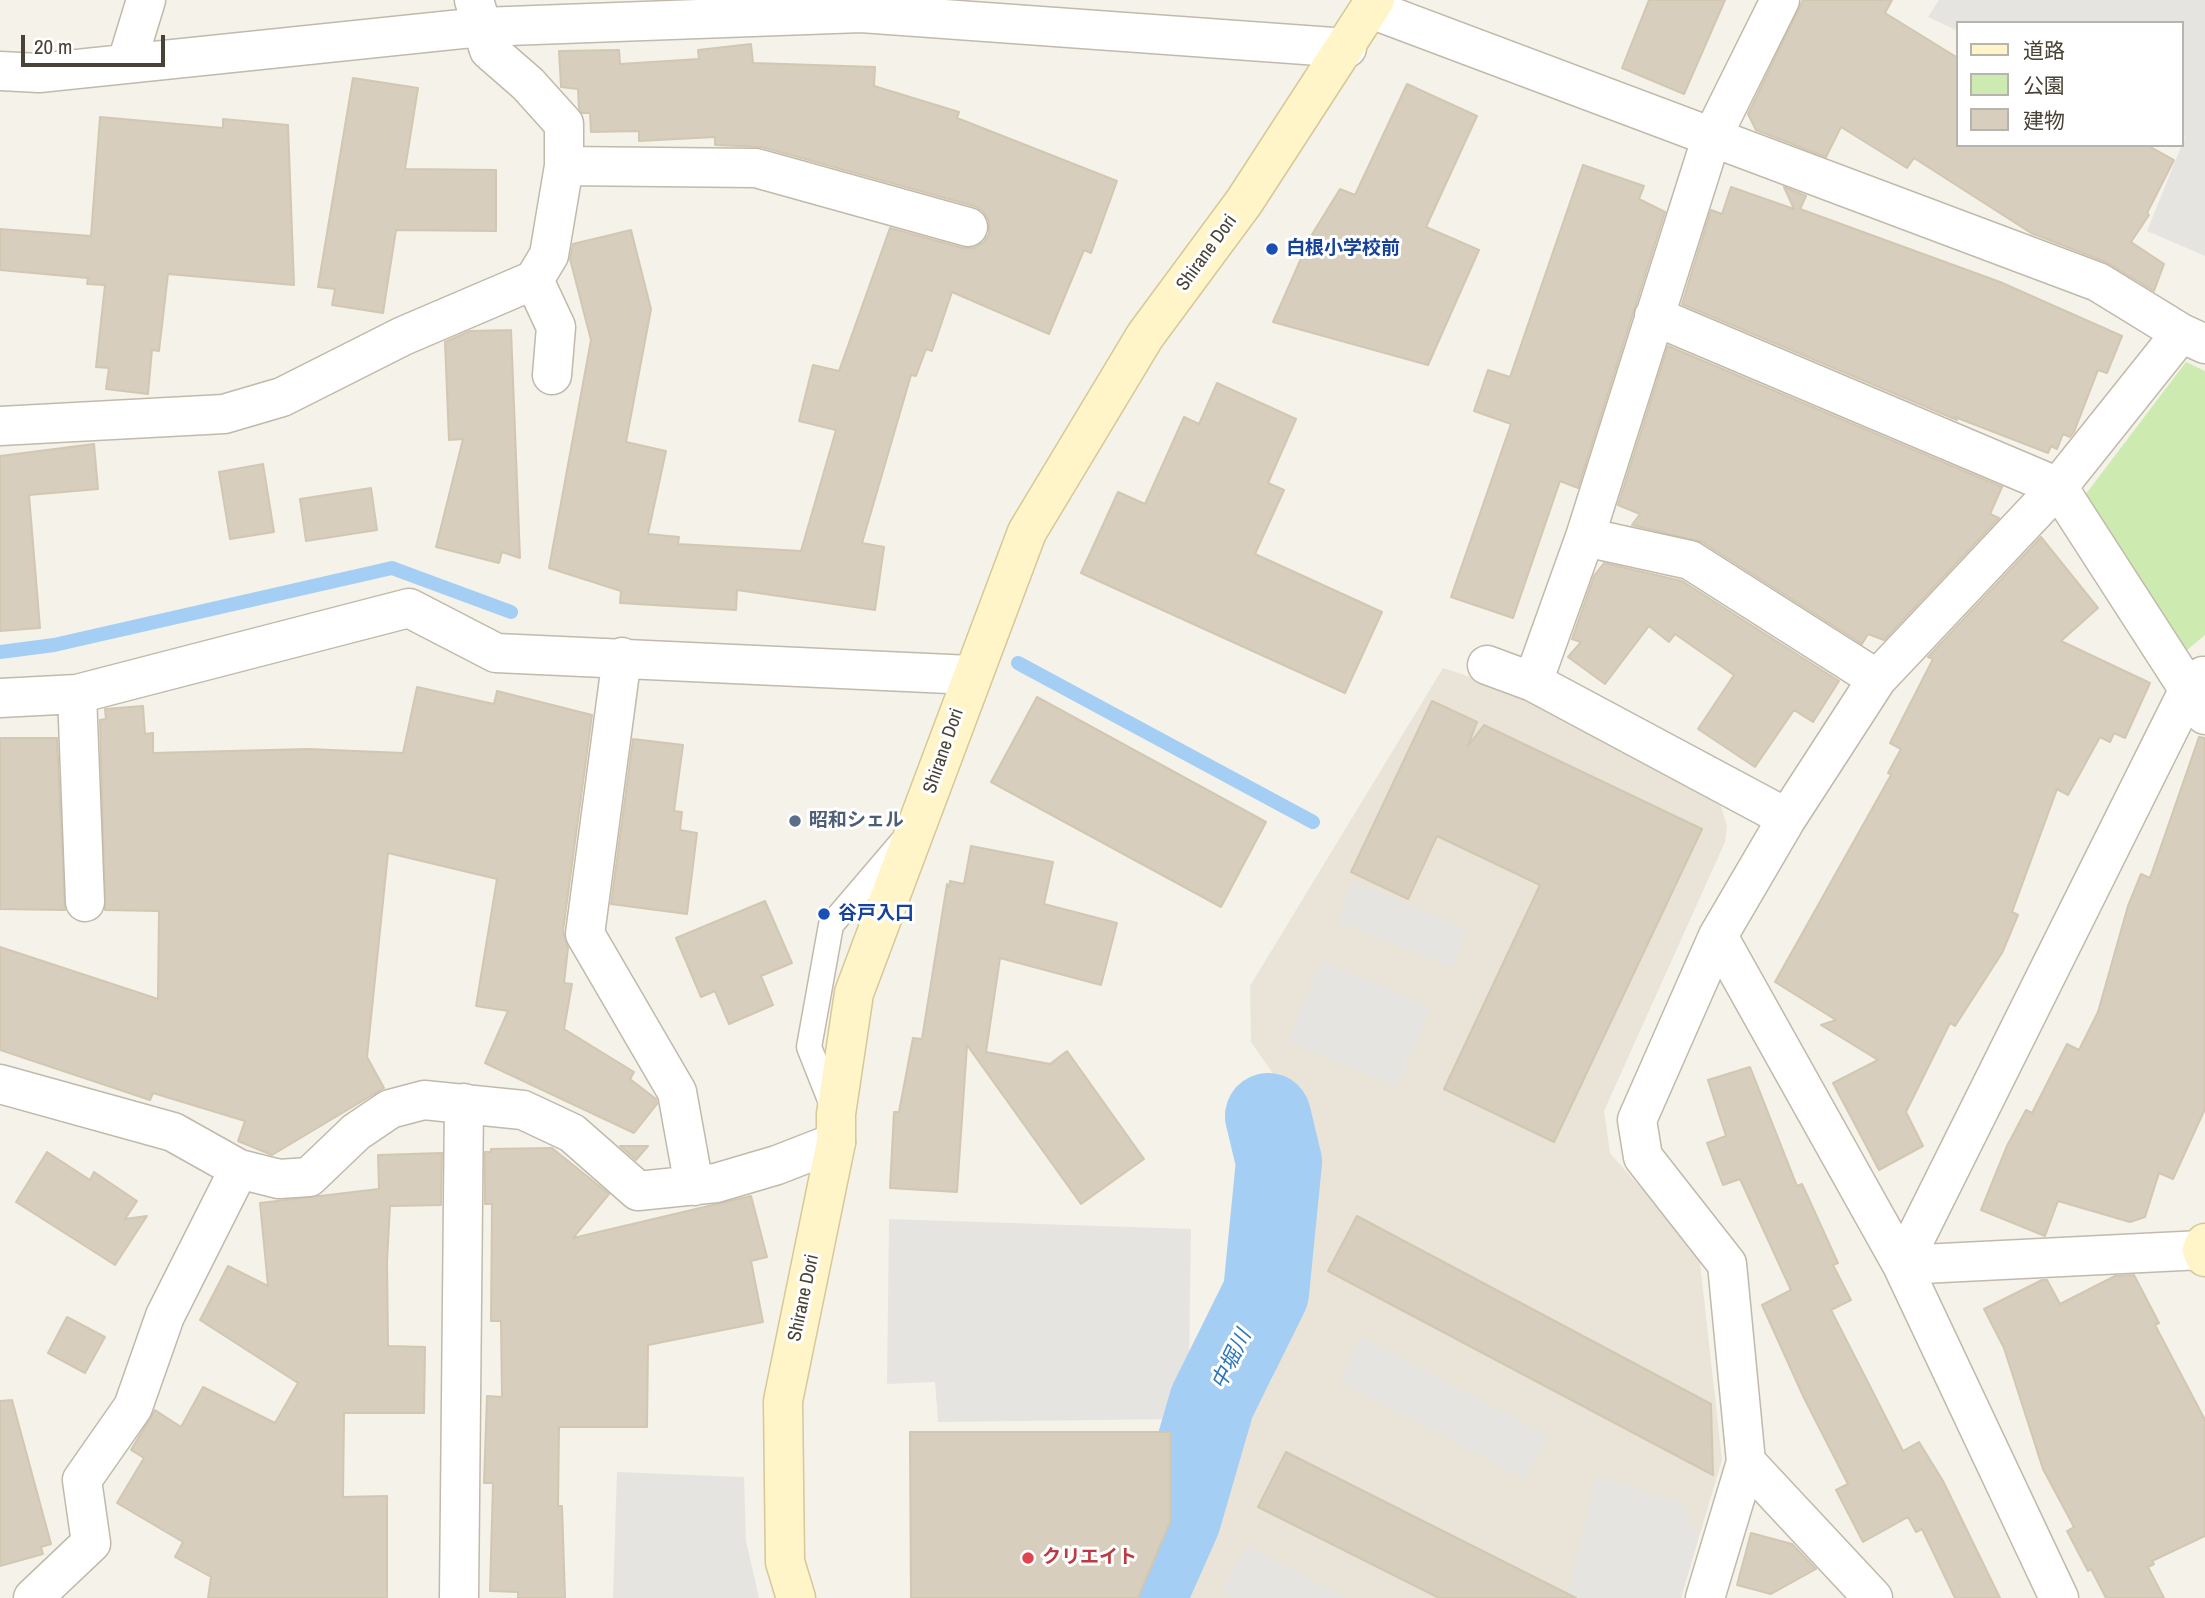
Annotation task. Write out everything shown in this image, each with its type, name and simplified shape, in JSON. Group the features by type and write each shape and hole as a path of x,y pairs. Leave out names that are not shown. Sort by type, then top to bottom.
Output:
{"street":[{"path":"127,62 146,0"},
{"path":"1533,682 1586,537 1710,139 1780,0"},
{"path":"1373,4 1710,139 2098,282 2193,339 2058,488 1877,679 1787,818 1718,936 1637,1120 1643,1157 1727,1264 1746,1462 1704,1598"},
{"name":"Shirane Dori","path":"796,1598 785,1562 783,1401 836,1128 854,993 919,823 971,675 1027,532 1145,336 1244,202 1347,48 1373,4"},
{"path":"0,426 224,414 282,397 403,336 534,280 549,255 565,166 564,124 528,84 489,50 478,13"},
{"path":"0,71 39,72 127,62 478,13 861,13 1347,48"},
{"path":"565,166 756,168 968,227"},
{"path":"534,280 556,327 552,375"},
{"path":"1654,316 2058,488 2200,693 1902,1265"},
{"path":"1586,537 1690,560 1877,679"},
{"path":"0,698 77,694 409,608 496,653 971,675"},
{"path":"622,657 585,934 677,1092 694,1186"},
{"path":"1487,665 1533,682 1787,818"},
{"path":"77,694 85,902"},
{"path":"1718,936 1902,1265 2059,1598"},
{"path":"0,1084 173,1132 239,1169 279,1179 309,1177 356,1132 390,1109 424,1100 523,1110 572,1133 638,1191 694,1186 777,1165 836,1128"},
{"path":"459,1598 464,1102"},
{"path":"33,1598 91,1543 82,1480 133,1406 165,1316 239,1169"},
{"path":"1902,1265 2204,1250"},
{"path":"1746,1462 1873,1598"}],"shaded area":[{"path":"1939,0 2205,0 2205,256 2147,231 2181,147 2184,147 2184,21 1956,21 1956,30 1928,17"},
{"path":"1443,668 1492,684 1587,728 1720,803 1727,826 1725,842 1604,1111 1610,1153 1699,1254 1722,1460 1681,1598 1164,1598 1204,1501 1272,1379 1286,1318 1280,1263 1295,1176 1276,1078 1251,1042 1250,986"},
{"path":"1352,881 1468,929 1452,967 1337,921"},
{"path":"1321,961 1431,1007 1397,1087 1288,1041"},
{"path":"889,1219 1191,1229 1189,1370 1179,1419 938,1422 935,1382 887,1384"},
{"path":"1361,1337 1547,1435 1525,1479 1339,1381"},
{"path":"617,1472 744,1477 746,1541 759,1598 613,1598"},
{"path":"1597,1475 1682,1503 1698,1537 1681,1598 1566,1598"},
{"path":"1246,1545 1346,1598 1234,1598 1222,1592"}],"green space":[{"path":"2186,362 2205,371 2205,635 2187,650 2079,503"}],"building":[{"path":"1649,0 1725,0 1684,94 1622,68"},
{"path":"1803,0 1892,0 1885,13 1956,57 1956,147 2151,147 2174,160 2147,213 2149,215 2131,242 2164,264 2154,291 2106,262 2031,233 1914,158 1907,168 1841,127 1826,157 1756,130 1748,114"},
{"path":"751,44 753,63 875,67 874,86 959,112 957,118 1117,181 1091,253 1084,250 1049,334 952,292 932,351 926,349 916,376 911,375 862,543 884,547 875,610 737,590 736,610 620,603 621,591 549,568 591,340 570,259 573,244 631,230 651,309 626,442 666,451 648,534 679,537 678,544 801,551 836,430 799,421 813,365 839,371 890,228 963,248 974,248 984,242 989,234 989,221 983,211 974,206 762,147 715,145 715,137 639,141 639,131 591,132 590,113 582,113 579,108 578,89 561,87 559,51 619,50 620,64 699,59 698,50"},
{"path":"353,78 418,88 405,169 496,170 496,231 396,230 383,313 332,305 335,289 318,287"},
{"path":"1407,84 1477,116 1426,227 1479,250 1428,365 1273,322 1311,236 1340,189 1355,195"},
{"path":"100,117 223,128 223,119 288,125 294,285 168,274 159,351 152,350 148,394 106,389 109,368 96,367 105,285 87,284 88,278 0,270 0,229 91,236"},
{"path":"1583,165 1644,186 1639,199 1665,212 1578,488 1560,481 1513,618 1451,597 1511,424 1474,411 1488,370 1510,377"},
{"path":"1731,187 1794,209 1784,187 1806,196 1800,209 2000,282 2122,336 2107,373 2098,370 2074,432 2070,437 2063,434 2057,449 2051,446 2048,453 1955,417 1957,420 1682,304 1711,210 1722,214"},
{"path":"511,330 520,558 502,552 499,563 436,547 463,439 449,440 445,342 470,331"},
{"path":"1668,346 2002,487 1990,514 1999,518 1884,640 1868,634 1862,644 1702,542 1632,525 1640,514 1618,505"},
{"path":"1217,383 1296,419 1268,483 1284,490 1255,554 1382,612 1345,693 1081,573 1118,492 1145,504 1184,417 1199,424"},
{"path":"94,444 98,489 29,495 40,628 0,631 0,456"},
{"path":"263,464 274,532 230,539 219,472"},
{"path":"371,488 377,530 306,541 300,499"},
{"path":"2041,537 2098,608 2061,641 2150,683 2125,738 2114,733 2110,742 2100,737 2068,795 2057,789 2012,912 2018,915 2002,953 1955,1026 1950,1023 1906,1112 1923,1146 1879,1170 1833,1083 1878,1060 1821,1025 1836,1020 1775,982 1891,775 1888,773 1901,749 1890,743 1933,659 1928,657"},
{"path":"1604,563 1682,581 1839,681 1813,722 1794,710 1755,767 1698,729 1734,675 1675,634 1669,642 1649,626 1605,684 1568,657 1581,642 1572,639 1594,576"},
{"path":"417,687 494,704 497,691 592,715 563,931 568,948 564,983 572,984 564,1029 634,1072 630,1079 656,1099 657,1104 634,1133 485,1063 508,1011 476,1006 497,879 388,853 367,1057 384,1088 272,1155 238,1141 245,1121 153,1093 150,1100 0,1050 0,947 158,999 159,911 105,910 100,720 106,719 105,709 143,706 145,734 153,733 153,753 308,749 403,753"},
{"path":"1037,697 1266,822 1221,907 991,782"},
{"path":"1432,701 1477,722 1468,746 1484,725 1702,829 1554,1142 1444,1089 1540,885 1437,836 1408,899 1351,872"},
{"path":"2199,737 2205,738 2205,1109 2173,1179 2159,1173 2145,1217 2130,1222 2058,1201 2045,1236 1981,1210 2007,1146 2026,1110 2032,1113 2067,1044 2079,1050 2098,1012 2128,906 2141,874 2150,878"},
{"path":"0,738 57,738 65,910 0,909"},
{"path":"633,739 683,745 674,811 682,812 680,830 697,833 687,914 611,904"},
{"path":"971,846 1053,862 1044,904 1117,923 1101,985 1000,958 986,1052 1050,1064 1067,1051 1144,1159 1081,1204 967,1045 957,1192 890,1188 894,1112 899,1112 913,1038 922,1039 947,884 949,887 950,881 964,884"},
{"path":"765,901 792,963 761,976 773,1005 729,1024 715,991 701,997 676,938"},
{"path":"1750,1067 1797,1186 1802,1184 1838,1263 1833,1265 1851,1300 1831,1310 1903,1451 1919,1442 1943,1481 2000,1598 1955,1598 1922,1529 1916,1532 1908,1517 1863,1542 1836,1490 1848,1484 1804,1398 1762,1305 1791,1290 1740,1179 1723,1185 1707,1143 1726,1136 1708,1080"},
{"path":"620,1146 648,1146 636,1160"},
{"path":"552,1148 609,1194 573,1238 751,1196 767,1257 751,1261 763,1322 648,1345 647,1427 559,1427 558,1506 562,1506 565,1598 518,1598 518,1592 490,1591 493,1483 484,1483 487,1396 502,1397 501,1321 491,1321 492,1204 485,1204 485,1152 491,1152 491,1149"},
{"path":"47,1152 90,1180 94,1172 137,1201 125,1219 147,1216 115,1265 16,1202"},
{"path":"442,1153 441,1205 390,1206 387,1262 388,1346 425,1347 424,1413 344,1413 343,1497 387,1496 387,1598 208,1598 211,1577 175,1557 183,1542 117,1503 144,1458 131,1450 155,1410 181,1427 203,1387 275,1423 298,1383 200,1320 228,1266 268,1286 260,1203 379,1189 378,1155"},
{"path":"1357,1216 1711,1404 1713,1475 1328,1271"},
{"path":"2134,1275 2159,1323 2155,1325 2205,1420 2205,1536 2152,1561 2154,1564 2148,1567 2164,1598 2106,1598 2091,1569 2088,1571 2067,1531 2074,1527 2043,1469 2004,1348 1984,1309 2042,1280 2047,1280 2060,1304 2115,1276"},
{"path":"67,1317 105,1337 85,1373 48,1353"},
{"path":"12,1400 51,1544 41,1547 43,1554 0,1566 0,1401"},
{"path":"910,1432 1170,1432 1170,1522 1138,1598 911,1598"},
{"path":"1286,1452 1576,1598 1439,1598 1258,1507"},
{"path":"1751,1533 1792,1544 1816,1569 1771,1594 1737,1585"}],"waterway":[{"path":"0,652 54,645 392,568 511,612"},
{"path":"1018,663 1313,822"},
{"name":"中堀川","path":"1143,1598 1178,1519 1212,1402 1266,1293 1279,1162 1268,1116"}],"place":[{"name":"白根小学校前","path":"1272,249"},
{"name":"昭和シェル","path":"795,821"},
{"name":"谷戸入口","path":"824,914"},
{"name":"クリエイト","path":"1028,1558"}]}
